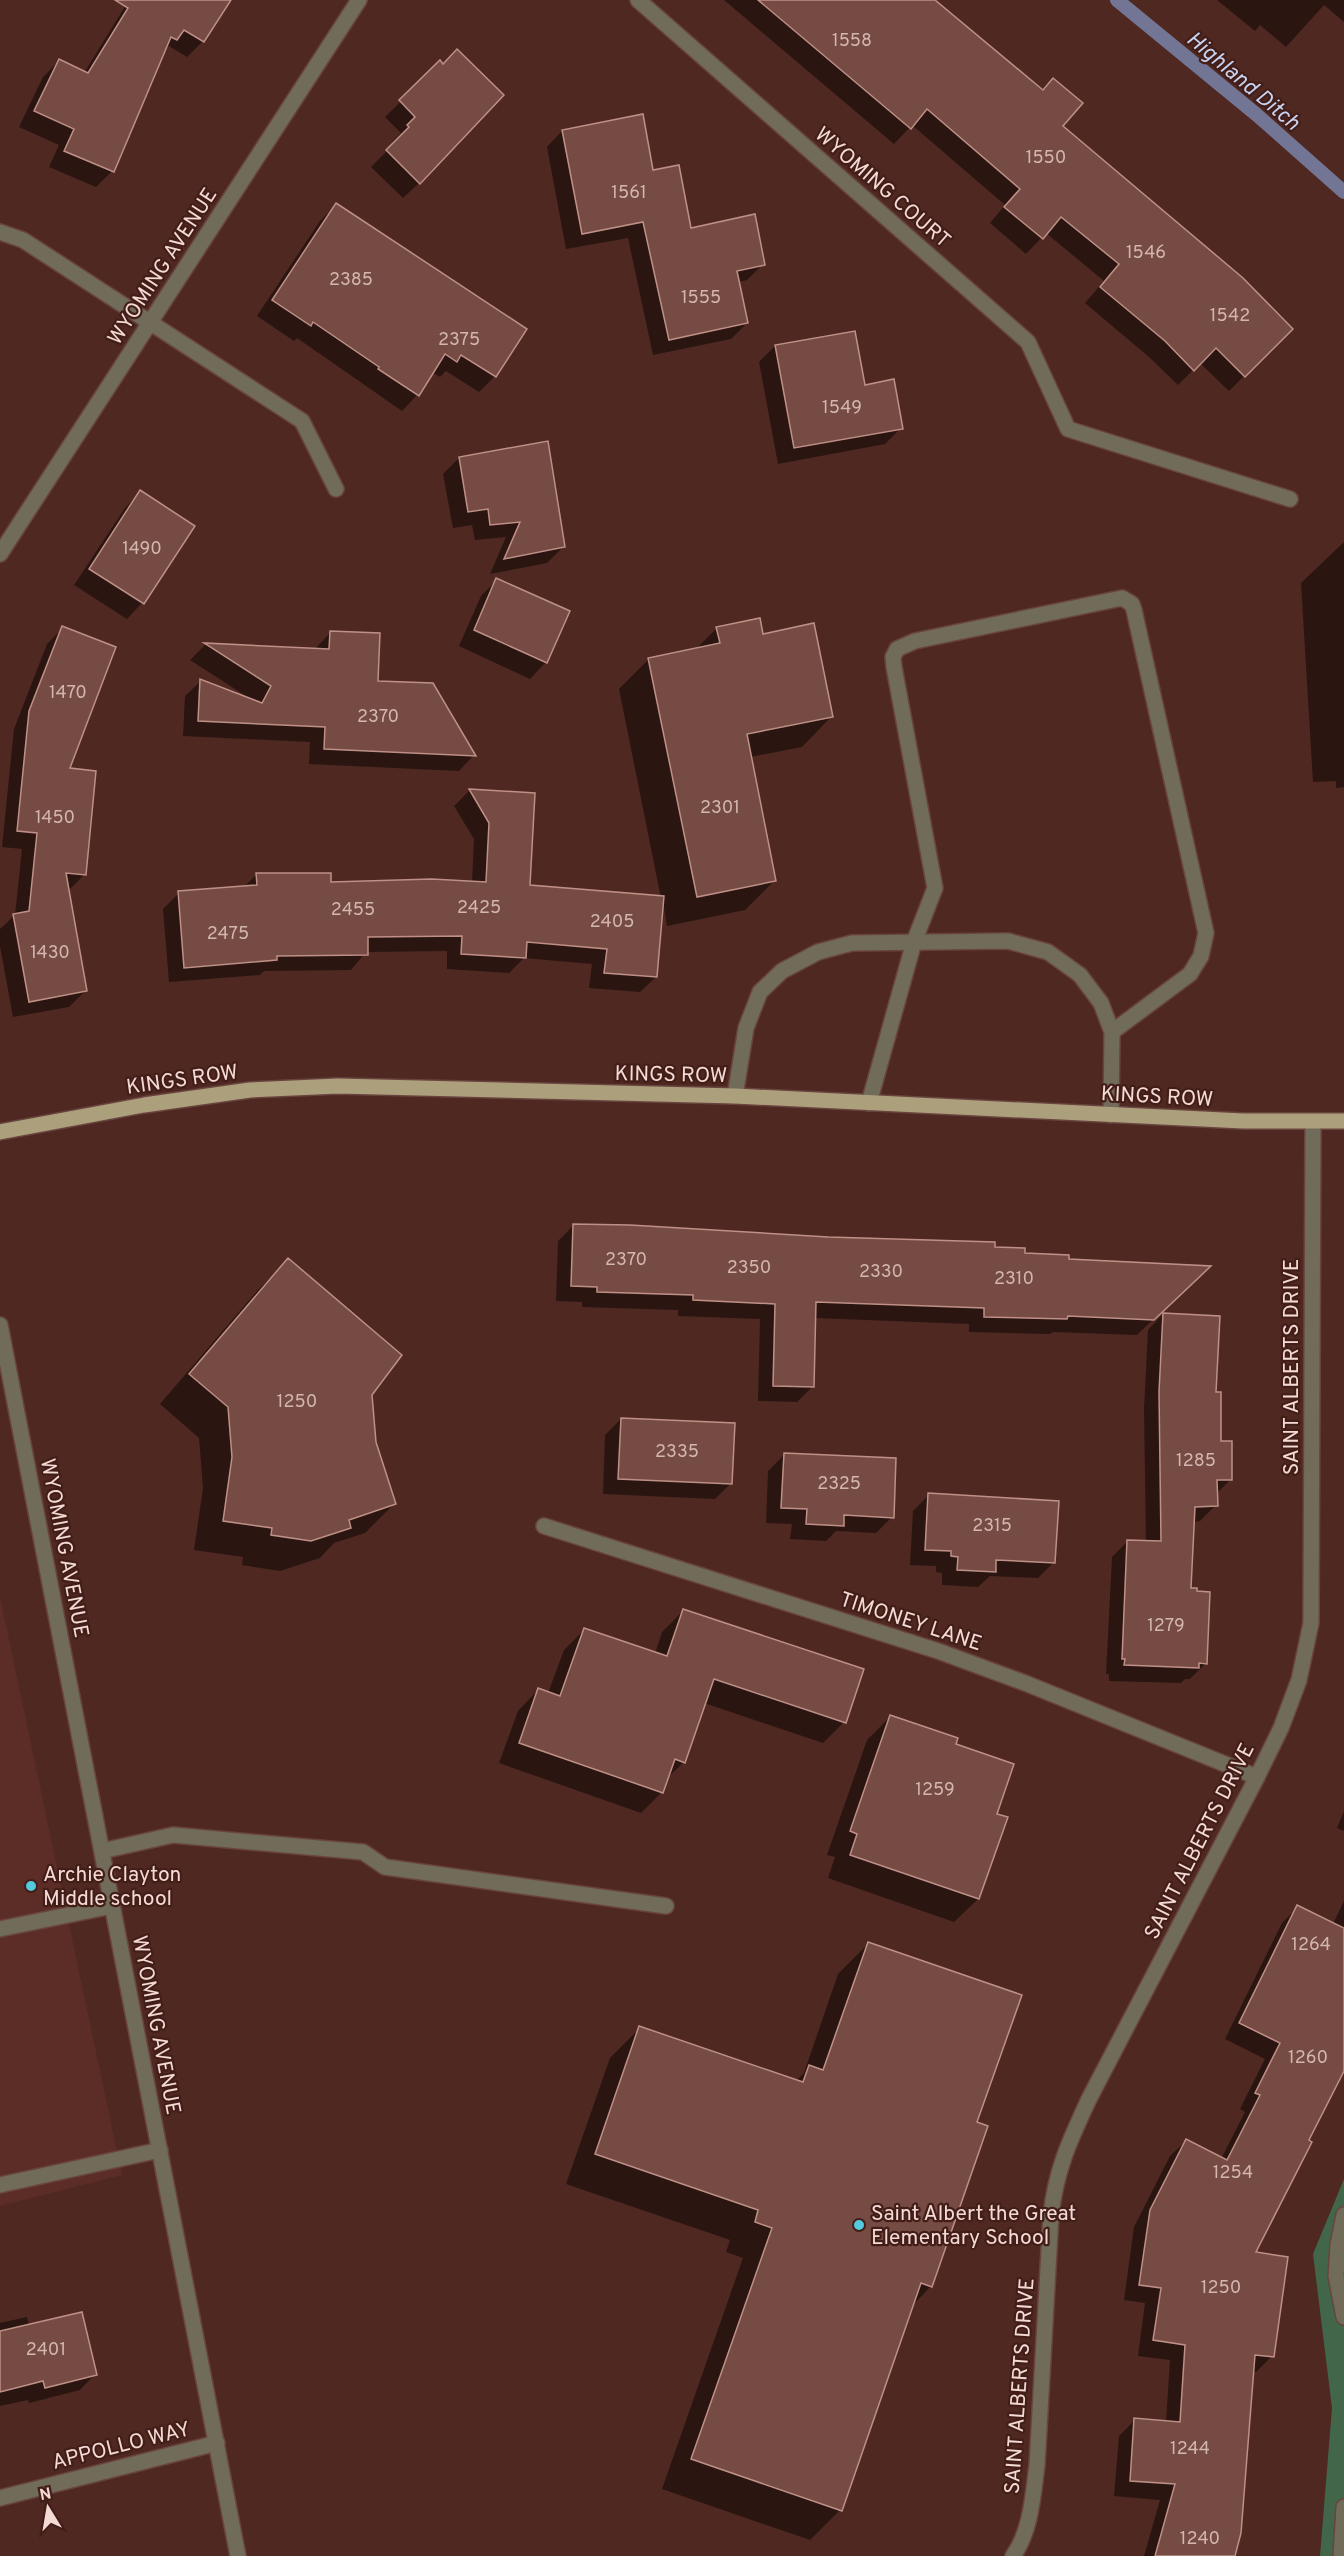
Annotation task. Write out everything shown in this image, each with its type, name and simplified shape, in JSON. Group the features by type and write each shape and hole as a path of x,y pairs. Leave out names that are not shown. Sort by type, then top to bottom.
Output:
{"main road":[{"name":"KINGS ROW","path":"0,1132 156,1103 250,1090 338,1086 735,1096 1111,1115 1344,1121"}],"street":[{"name":"WYOMING AVENUE","path":"0,554 359,0"},
{"name":"WYOMING COURT","path":"638,0 1028,342 1068,429 1290,499"},
{"path":"0,232 23,240 302,421 336,489"},
{"path":"869,1103 914,942 935,888 893,657 897,649 904,644 1115,598 1128,599 1134,610 1206,933 1201,956 1190,974 1112,1032"},
{"path":"735,1096 746,1028 760,992 782,971 818,952 852,943 1008,941 1048,952 1080,975 1101,1003 1112,1032 1111,1115"},
{"name":"SAINT ALBERTS DRIVE","path":"1013,2556 1018,2549 1032,2506 1038,2454 1052,2215 1055,2184 1061,2163 1089,2099 1281,1728 1299,1680 1311,1623 1313,1122"},
{"name":"WYOMING AVENUE","path":"0,1331 238,2556"},
{"name":"TIMONEY LANE","path":"544,1526 938,1651 1025,1683 1257,1777"},
{"path":"102,1851 173,1835 363,1852 385,1867 666,1906"},
{"path":"0,1929 112,1906"},
{"path":"0,2186 160,2150"},
{"path":"1344,2215 1338,2245 1336,2276 1344,2317"},
{"name":"APPOLLO WAY","path":"0,2498 217,2443"},
{"path":"1341,2556 1344,2507"}],"shaded area":[{"name":"Archie Clayton Middle school","path":"0,1597 122,2175 0,2206"}],"green space":[{"path":"1344,2179 1344,2556 1320,2556 1332,2408 1313,2254"}],"building":[{"path":"115,0 231,0 204,42 184,30 177,40 171,37 114,172 64,151 74,129 34,111 59,59 88,73 128,8"},
{"path":"758,0 935,0 1043,90 1053,78 1083,103 1063,126 1243,278 1293,329 1245,377 1216,348 1194,371 1165,341 1100,287 1119,264 1061,217 1043,239 1004,207 1020,189 927,109 911,129"},
{"path":"457,49 504,95 420,184 386,150 409,127 407,125 415,117 399,100 440,60 443,64"},
{"path":"643,114 653,170 679,165 691,228 755,214 765,265 737,271 748,323 669,340 643,222 582,234 562,130"},
{"path":"336,203 527,329 496,377 461,355 457,362 445,354 419,396 313,322 311,326 272,300"},
{"path":"855,331 865,385 894,379 903,429 794,448 775,345"},
{"path":"548,441 565,547 504,559 520,522 490,525 488,509 468,512 459,457"},
{"path":"140,490 195,526 144,604 89,569"},
{"path":"496,578 570,611 547,663 474,630"},
{"path":"760,618 763,634 814,623 833,717 747,734 776,881 697,897 648,658 720,643 716,627"},
{"path":"62,626 116,647 70,768 96,771 86,875 66,873 87,991 29,1002 13,914 29,911 37,833 17,831 29,711"},
{"path":"330,631 380,633 378,681 433,683 476,756 324,749 325,727 198,721 200,679 262,703 271,686 204,643 329,649"},
{"path":"469,789 535,793 530,885 664,896 657,977 604,973 607,949 527,942 526,958 461,954 462,936 368,937 368,955 277,956 277,960 184,968 178,891 257,885 256,873 331,873 331,882 432,879 486,882 489,823"},
{"path":"573,1224 630,1225 828,1237 995,1242 995,1247 1025,1248 1025,1253 1069,1255 1069,1259 1211,1266 1154,1320 1068,1316 1067,1319 984,1317 984,1308 816,1302 814,1387 773,1386 775,1304 693,1300 693,1295 597,1292 597,1287 571,1286"},
{"path":"288,1258 402,1355 372,1395 376,1442 396,1504 349,1520 351,1528 311,1541 271,1535 272,1528 223,1521 232,1457 228,1407 189,1374"},
{"path":"1163,1313 1220,1316 1216,1392 1221,1392 1221,1441 1232,1441 1232,1480 1217,1480 1218,1506 1195,1507 1191,1588 1210,1592 1207,1664 1199,1663 1199,1668 1124,1665 1125,1659 1122,1659 1127,1540 1161,1541 1159,1392"},
{"path":"621,1418 735,1423 732,1484 618,1479"},
{"path":"784,1453 896,1458 894,1518 844,1515 844,1526 806,1524 807,1509 781,1508"},
{"path":"928,1493 1059,1501 1055,1563 996,1560 996,1572 957,1570 958,1557 951,1556 951,1551 925,1550"},
{"path":"683,1609 864,1669 846,1723 714,1679 685,1763 675,1759 663,1793 519,1743 538,1688 560,1696 584,1628 667,1656"},
{"path":"890,1715 958,1738 956,1744 1014,1764 997,1814 1008,1817 979,1899 850,1855 857,1834 850,1831"},
{"path":"1297,1905 1344,1928 1344,2071 1309,2140 1312,2142 1256,2252 1288,2257 1274,2357 1255,2355 1241,2533 1235,2556 1155,2556 1175,2484 1130,2481 1134,2418 1180,2422 1185,2345 1153,2340 1161,2288 1139,2285 1150,2210 1186,2139 1227,2160 1260,2095 1255,2093 1280,2043 1239,2023"},
{"name":"Saint Albert the Great Elementary School","path":"868,1942 1022,1995 977,2122 988,2126 932,2287 921,2283 842,2511 691,2459 772,2228 755,2222 758,2210 595,2154 639,2026 803,2082 809,2065 823,2070"},
{"path":"82,2312 97,2375 45,2388 43,2381 0,2392 0,2331"}],"waterway":[{"name":"Highland Ditch","path":"1117,0 1257,115 1344,192"}],"place":[{"name":"Archie Clayton Middle school","path":"31,1886"},
{"name":"Saint Albert the Great Elementary School","path":"859,2225"}]}
